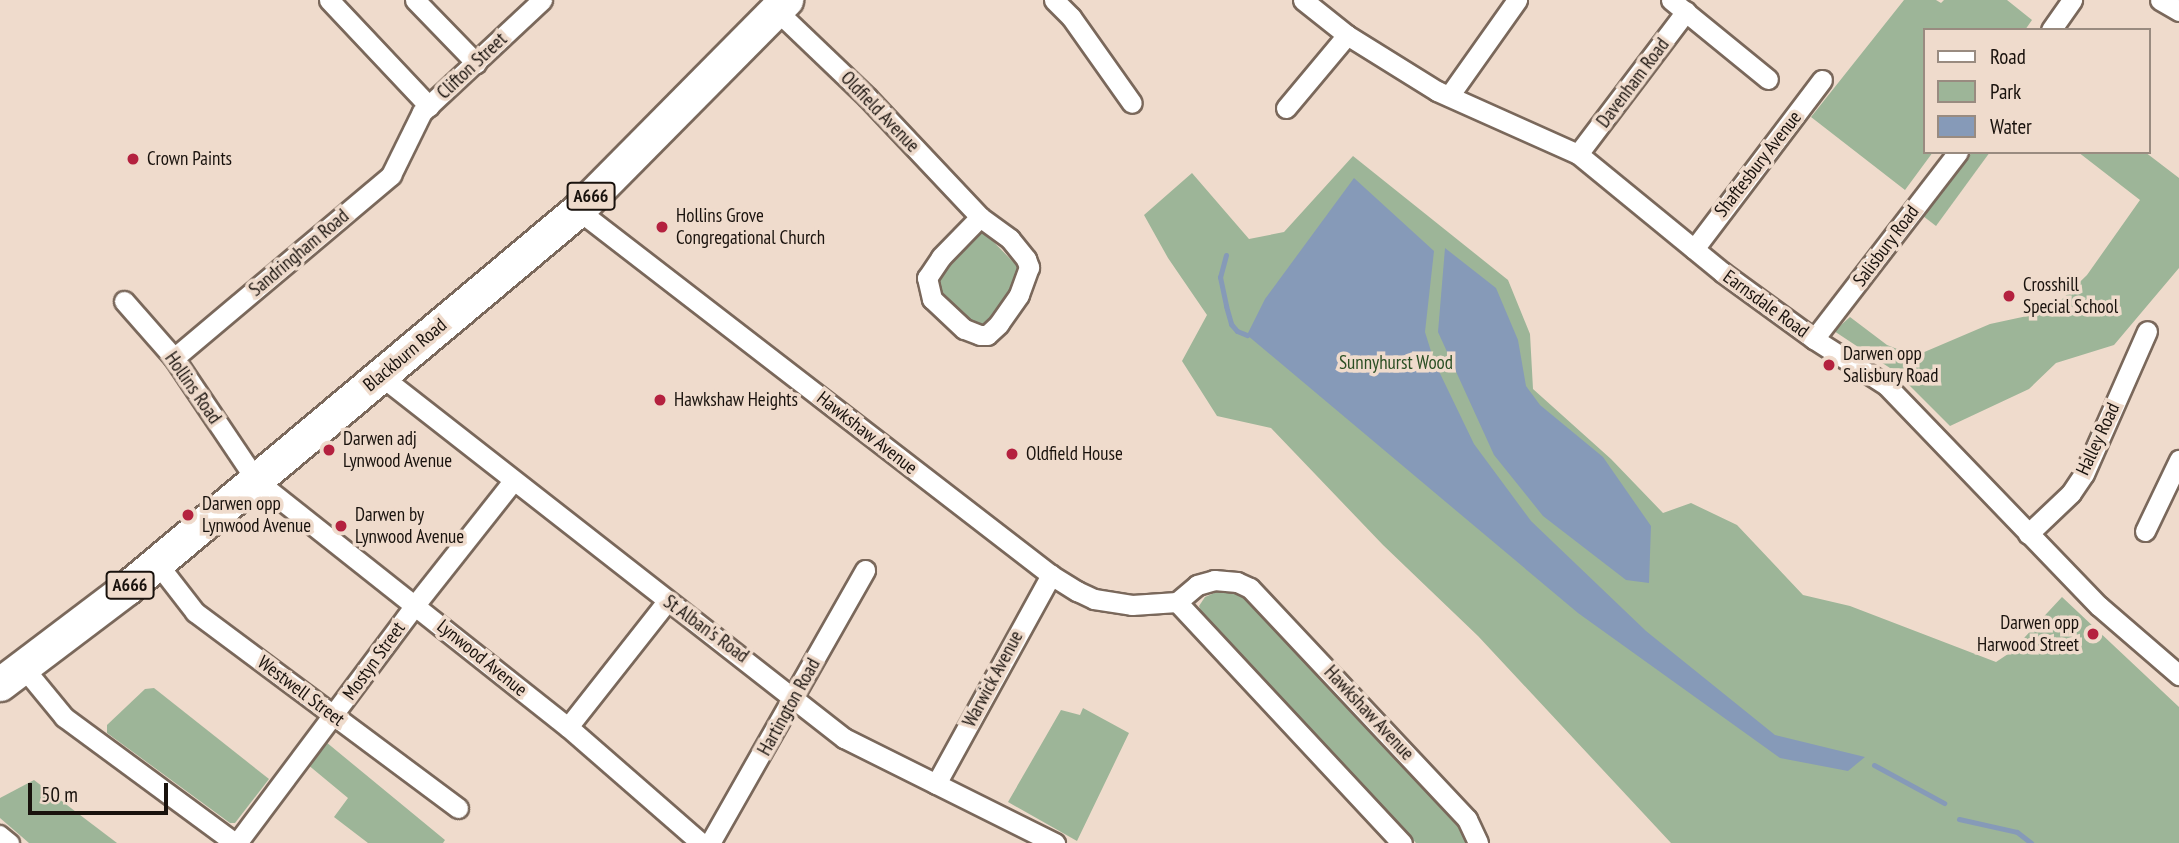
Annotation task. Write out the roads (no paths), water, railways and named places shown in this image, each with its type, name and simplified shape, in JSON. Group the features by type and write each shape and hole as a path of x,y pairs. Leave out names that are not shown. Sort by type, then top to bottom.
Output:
{"highway":[{"name":"Blackburn Road","path":"12,675 157,563 314,428 382,376 578,210 781,5"}],"street":[{"path":"328,0 429,106"},
{"path":"415,0 476,63"},
{"name":"Clifton Street","path":"411,137 422,112 542,0"},
{"path":"1054,0 1071,17 1132,103"},
{"name":"Earnsdale Road","path":"1303,0 1347,35 1449,96 1578,154 1694,249 1814,339 1886,385 2099,606 2178,671"},
{"path":"1449,96 1517,0"},
{"path":"2052,28 2072,0"},
{"path":"2160,0 2179,11"},
{"name":"Oldfield Avenue","path":"781,5 980,217 1010,239 1029,267 1019,295 999,324 987,335 964,329 932,299 927,278 941,257 980,217"},
{"path":"1679,5 1768,79"},
{"name":"Davenham Road","path":"1578,154 1679,5"},
{"path":"1286,108 1347,35"},
{"name":"Shaftesbury Avenue","path":"1694,249 1822,80"},
{"name":"Sandringham Road","path":"174,358 391,175 411,137"},
{"name":"Salisbury Road","path":"1814,339 1956,154"},
{"name":"Hawkshaw Avenue","path":"578,210 1051,575 1077,591 1110,603 1132,605 1177,601 1197,585 1214,580 1237,582 1250,588 1467,818 1478,843"},
{"name":"Hollins Road","path":"124,301 174,358 256,480"},
{"name":"Halley Road","path":"2028,534 2071,493 2084,474 2147,331"},
{"name":"St Alban's Road","path":"382,376 844,738 1055,843"},
{"path":"2145,531 2179,460"},
{"name":"Lynwood Avenue","path":"256,480 568,727 701,843"},
{"name":"Mostyn Street","path":"236,843 415,605 513,481"},
{"name":"Westwell Street","path":"157,563 195,612 457,808"},
{"name":"Hartington Road","path":"710,843 865,570"},
{"name":"Warwick Avenue","path":"936,784 1051,575"},
{"path":"568,727 667,601"},
{"path":"1177,601 1402,843"},
{"path":"12,675 64,717 236,843"},
{"path":"0,834 11,843"}],"water":[{"path":"1354,178 1434,251 1425,332 1434,361 1474,444 1531,521 1646,631 1775,735 1865,757 1848,771 1780,758 1578,613 1247,335 1265,299"},
{"path":"1445,248 1496,288 1518,340 1526,386 1540,405 1603,457 1651,526 1649,583 1626,580 1543,516 1494,455 1438,332"}],"waterway":[{"path":"1226,255 1220,277 1226,306 1231,324 1237,331 1247,335"},
{"path":"1874,765 1944,803"},
{"path":"1959,819 2017,832 2031,843"}],"place":[{"name":"Crown Paints","path":"133,159"},
{"name":"Hollins Grove Congregational Church","path":"662,227"},
{"name":"Crosshill Special School","path":"2009,296"},
{"name":"Darwen opp Salisbury Road","path":"1829,365"},
{"name":"Hawkshaw Heights","path":"660,400"},
{"name":"Darwen adj Lynwood Avenue","path":"329,450"},
{"name":"Oldfield House","path":"1012,454"},
{"name":"Darwen opp Lynwood Avenue","path":"188,515"},
{"name":"Darwen by Lynwood Avenue","path":"341,526"},
{"name":"Darwen opp Harwood Street","path":"2093,634"}],"park label":[{"name":"Sunnyhurst Wood","path":"1396,363"}]}
